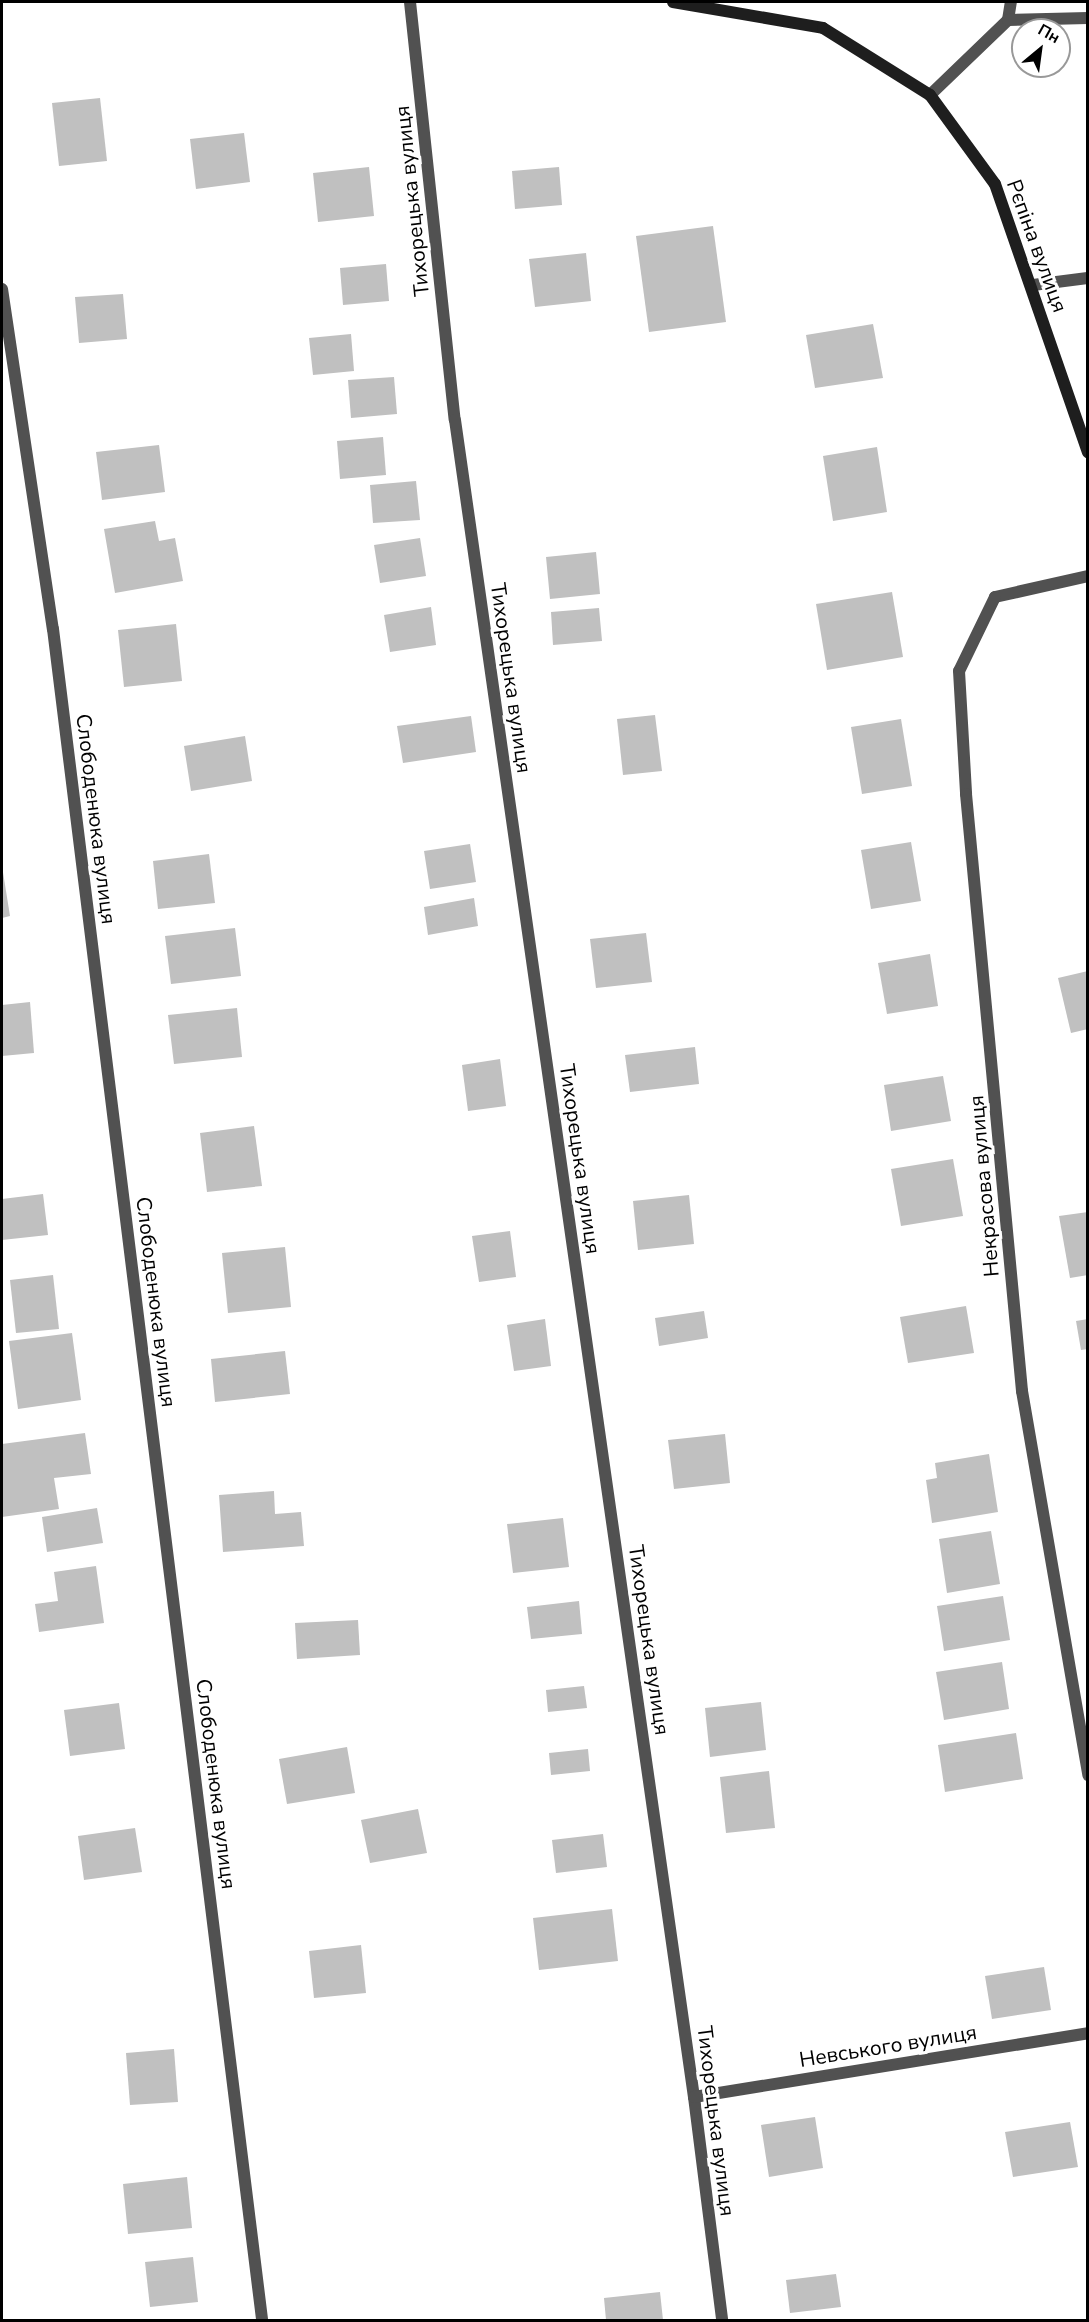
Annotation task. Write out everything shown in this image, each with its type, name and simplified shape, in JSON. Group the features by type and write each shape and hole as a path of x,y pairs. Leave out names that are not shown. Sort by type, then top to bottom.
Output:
{"street":[{"name":"Тихорецька вулиця","path":"410,2 455,420 694,2097 722,2320"},
{"name":"Рєпіна вулиця","path":"673,2 822,28 930,94 995,184 1033,285 1088,452"},
{"path":"930,94 1008,20 1011,2"},
{"path":"1008,20 1088,18"},
{"path":"1033,285 1088,278"},
{"name":"Слободенюка вулиця","path":"2,289 53,629 262,2320"},
{"name":"Некрасова вулиця","path":"1088,576 995,597 959,671 966,794 1023,1391 1088,1775"},
{"name":"Невського вулиця","path":"694,2097 1088,2033"}],"building":[{"path":"100,98 107,161 59,166 52,103"},
{"path":"244,133 250,182 196,189 190,139"},
{"path":"369,167 374,216 318,222 313,173"},
{"path":"559,167 562,205 515,209 512,171"},
{"path":"713,226 726,322 649,332 636,236"},
{"path":"586,253 591,301 535,307 529,259"},
{"path":"386,264 389,301 343,305 340,268"},
{"path":"123,294 127,339 79,343 75,297"},
{"path":"873,324 883,378 815,388 806,335"},
{"path":"351,334 354,371 313,375 309,338"},
{"path":"394,377 397,414 351,418 348,380"},
{"path":"383,437 386,475 340,479 337,441"},
{"path":"159,445 165,492 102,500 96,452"},
{"path":"877,447 887,512 833,521 823,456"},
{"path":"416,481 420,520 373,523 370,485"},
{"path":"155,521 159,541 175,538 183,581 115,593 104,529"},
{"path":"420,538 426,576 380,583 374,545"},
{"path":"596,552 600,594 550,599 546,557"},
{"path":"892,592 903,657 827,670 816,604"},
{"path":"431,607 436,645 390,652 384,615"},
{"path":"599,608 602,641 553,645 551,612"},
{"path":"176,624 182,681 124,687 118,630"},
{"path":"655,715 662,771 623,775 617,719"},
{"path":"471,716 476,752 403,763 397,726"},
{"path":"901,719 912,786 862,794 851,727"},
{"path":"245,736 252,781 191,791 184,746"},
{"path":"911,842 921,901 871,909 861,850"},
{"path":"470,844 476,882 430,889 424,851"},
{"path":"209,854 215,903 158,909 153,861"},
{"path":"2,866 10,916 2,918"},
{"path":"474,898 478,926 428,935 424,907"},
{"path":"235,928 241,976 171,984 165,936"},
{"path":"646,933 652,982 596,988 590,939"},
{"path":"930,954 938,1006 887,1014 878,963"},
{"path":"1088,971 1088,1029 1071,1033 1058,978"},
{"path":"30,1002 34,1053 2,1056 2,1005"},
{"path":"237,1008 242,1057 174,1064 168,1015"},
{"path":"695,1047 699,1084 630,1092 625,1055"},
{"path":"500,1059 506,1106 468,1111 462,1065"},
{"path":"943,1076 951,1121 891,1131 884,1085"},
{"path":"254,1126 262,1186 207,1192 200,1133"},
{"path":"953,1159 963,1216 901,1226 891,1169"},
{"path":"43,1194 48,1235 2,1240 2,1199"},
{"path":"689,1195 694,1244 638,1250 633,1201"},
{"path":"1088,1212 1088,1275 1070,1278 1059,1216"},
{"path":"510,1231 516,1277 479,1282 472,1236"},
{"path":"285,1247 291,1307 228,1313 222,1253"},
{"path":"53,1275 59,1329 16,1333 10,1280"},
{"path":"966,1306 974,1353 908,1363 900,1317"},
{"path":"704,1311 708,1338 659,1346 655,1318"},
{"path":"545,1319 551,1366 514,1371 507,1325"},
{"path":"1088,1319 1088,1349 1081,1350 1076,1321"},
{"path":"72,1333 81,1400 18,1409 9,1341"},
{"path":"285,1351 290,1394 215,1402 211,1359"},
{"path":"85,1433 91,1474 54,1478 59,1509 2,1517 2,1444"},
{"path":"725,1434 730,1483 674,1489 668,1440"},
{"path":"989,1454 998,1512 932,1523 926,1480 937,1478 935,1463"},
{"path":"274,1491 275,1514 301,1512 304,1546 223,1552 219,1495"},
{"path":"97,1508 103,1543 47,1552 42,1517"},
{"path":"563,1518 569,1567 513,1573 507,1524"},
{"path":"991,1531 1000,1584 947,1593 939,1539"},
{"path":"96,1566 104,1623 39,1632 35,1604 58,1601 54,1572"},
{"path":"1003,1596 1010,1640 944,1651 937,1606"},
{"path":"579,1601 582,1634 531,1639 527,1607"},
{"path":"358,1620 360,1655 297,1659 295,1623"},
{"path":"1002,1662 1009,1709 944,1720 936,1672"},
{"path":"584,1686 587,1708 548,1712 546,1690"},
{"path":"761,1702 766,1750 710,1757 705,1708"},
{"path":"119,1703 125,1749 70,1756 64,1710"},
{"path":"1016,1733 1023,1779 945,1792 938,1745"},
{"path":"347,1747 355,1793 287,1804 279,1759"},
{"path":"588,1749 590,1771 551,1775 549,1753"},
{"path":"769,1771 775,1828 726,1833 720,1777"},
{"path":"418,1809 427,1853 370,1863 361,1820"},
{"path":"135,1828 142,1872 84,1880 78,1836"},
{"path":"603,1834 607,1867 556,1873 552,1840"},
{"path":"612,1909 618,1961 539,1970 533,1918"},
{"path":"361,1945 366,1993 314,1998 309,1951"},
{"path":"1044,1967 1051,2010 992,2019 985,1976"},
{"path":"174,2049 178,2102 130,2105 126,2053"},
{"path":"815,2117 823,2168 769,2177 761,2125"},
{"path":"1070,2122 1078,2167 1013,2177 1005,2132"},
{"path":"187,2177 192,2228 128,2234 123,2184"},
{"path":"193,2257 198,2302 150,2307 145,2262"},
{"path":"836,2274 841,2307 790,2313 786,2280"},
{"path":"660,2292 663,2320 606,2320 604,2298"}]}
